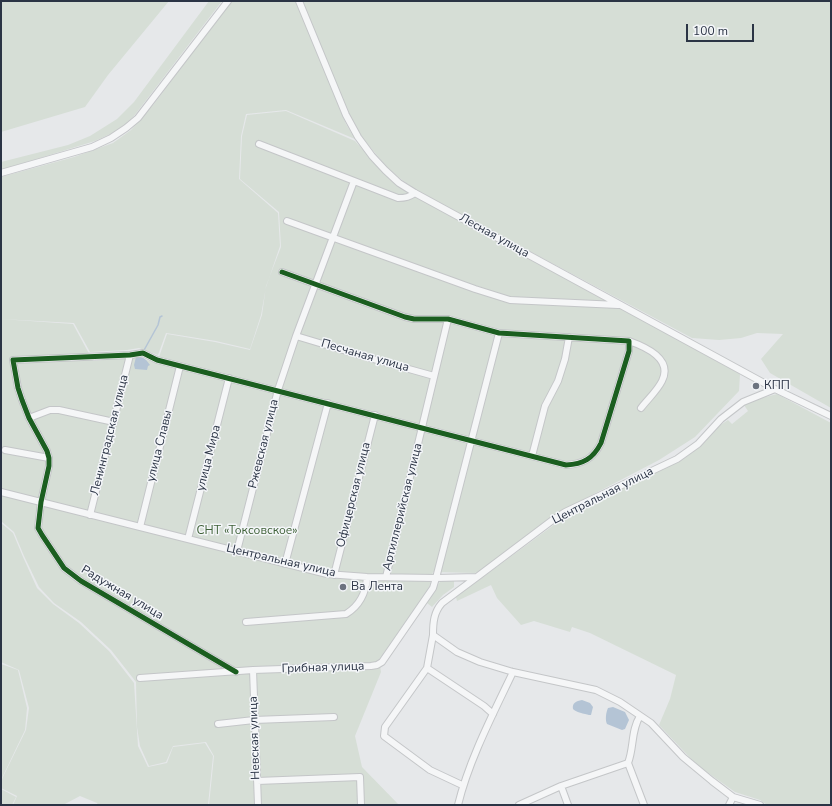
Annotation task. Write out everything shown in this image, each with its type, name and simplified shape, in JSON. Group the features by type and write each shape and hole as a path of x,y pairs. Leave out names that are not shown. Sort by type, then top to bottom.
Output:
{"street":[{"path":"1,173 92,147 126,128 138,118 228,1"},
{"name":"Лесная улица","path":"299,1 346,115 358,137 372,156 399,183 619,305 775,389 831,416"},
{"path":"259,144 398,198 410,197 415,193"},
{"name":"Ржевская улица","path":"237,551 278,390 296,336 354,181"},
{"path":"288,221 475,289 510,300 619,305"},
{"path":"282,272 414,319 448,320 499,333 629,341 650,350 660,358 665,365 665,372 662,380 641,408"},
{"name":"Артиллерийская улица","path":"386,577 448,320"},
{"path":"436,578 499,333"},
{"name":"Песчаная улица","path":"296,336 434,376"},
{"path":"532,456 545,406 558,381 565,359 569,337"},
{"path":"5,450 49,458 47,451 29,418 18,388 13,360 130,355 142,353 157,360 566,465 577,464 590,458 596,452 601,443 629,351 629,341"},
{"name":"Ленинградская улица","path":"90,514 130,355"},
{"name":"улица Славы","path":"140,527 180,366"},
{"name":"улица Мира","path":"188,539 230,378"},
{"name":"Центральная улица","path":"1,492 334,575 436,578 477,577 565,512 677,459 698,444 721,419 743,402 775,389"},
{"path":"285,564 328,403"},
{"path":"29,418 50,410 59,410 114,422"},
{"name":"Офицерская улица","path":"334,575 375,415"},
{"name":"Радужная улица","path":"49,458 49,466 41,502 38,528 64,568 81,581 236,672"},
{"path":"246,622 346,614 354,610 359,603 364,594 367,577"},
{"path":"462,785 430,770 384,736 385,727 427,668 433,619 438,607 477,577"},
{"name":"Грибная улица","path":"140,678 253,670 377,665 382,662 428,594 436,578"},
{"path":"432,635 457,652 474,660 513,672 596,690 620,702 651,724 683,757 712,782 733,797 760,805"},
{"path":"427,668 473,698 493,714"},
{"name":"Невская улица","path":"253,670 258,805"},
{"path":"458,805 462,785 513,672"},
{"path":"519,805 561,786 628,763 631,757 636,724 640,716"},
{"path":"218,724 254,720 334,717"},
{"path":"628,763 644,805"},
{"path":"257,782 360,777 361,805"},
{"path":"561,786 568,805"},
{"path":"729,805 733,797"}],"green space":[{"path":"1,1 169,1 108,75 85,107 1,132"},
{"path":"209,1 222,1 134,116 119,130 95,141 1,170 1,162 68,145 90,136 117,119 134,102"},
{"path":"231,1 296,1 346,124 355,139 286,110 246,114 241,136 239,179 278,213 280,246 266,287 261,315 250,349 216,341 166,333 158,355 139,348 90,352 74,323 1,319 1,177 74,157 113,143 131,130 154,104"},
{"path":"302,1 831,1 831,408 770,373 761,359 783,334 757,333 741,338 719,340 692,338 417,191 402,180 387,167 360,135 348,114"},
{"name":"СНТ «Токсовское»","path":"286,111 355,141 377,165 415,195 740,374 739,391 695,437 659,460 563,510 483,570 475,573 433,572 429,588 379,660 381,672 355,736 362,767 399,805 209,805 214,756 206,742 173,746 166,762 149,766 140,746 137,727 136,682 111,650 81,622 54,603 39,587 14,532 1,521 1,319 73,324 93,361 136,357 157,363 167,334 215,342 250,350 262,315 266,286 281,247 279,212 240,179 242,136 247,115"},
{"path":"777,394 831,423 831,805 767,805 760,800 735,792 697,765 659,725 670,699 676,675 590,633 572,627 570,632 534,621 521,625 497,598 491,585 457,601 456,597 566,516 680,461 700,447 719,426 728,420 732,424 748,411 744,405 754,400"},
{"path":"1,523 13,533 37,588 53,604 79,623 109,651 134,683 138,746 148,767 167,763 173,747 205,743 213,756 208,805 98,805 97,803 80,796 63,805 13,805 17,796 1,788 1,781 26,730 29,708 19,670 1,662"},
{"path":"441,580 454,580 454,587 443,595 432,607 427,603"},
{"path":"1,664 18,670 27,708 25,730 1,780"},
{"path":"1,789 16,797 12,805 1,805"}],"water":[{"path":"136,357 143,358 150,365 148,366 147,370 135,369 134,365"},
{"path":"582,700 590,703 593,707 591,715 580,713 573,709 573,705 575,703"},
{"path":"613,707 625,712 629,720 625,729 622,730 607,724 607,710 608,708"}],"waterway":[{"path":"143,352 158,325 160,317 162,316"}],"cycle path":[{"path":"236,672 81,581 64,568 38,528 41,502 49,466 49,458 47,451 29,418 22,400 18,388 13,360 130,355 143,353 157,360 566,465 587,460 595,453 601,443 629,351 629,341 499,333 448,319 414,319 405,317 282,272"}],"place":[{"name":"КПП","path":"756,386"},
{"name":"Ва Лента","path":"343,587"}]}
